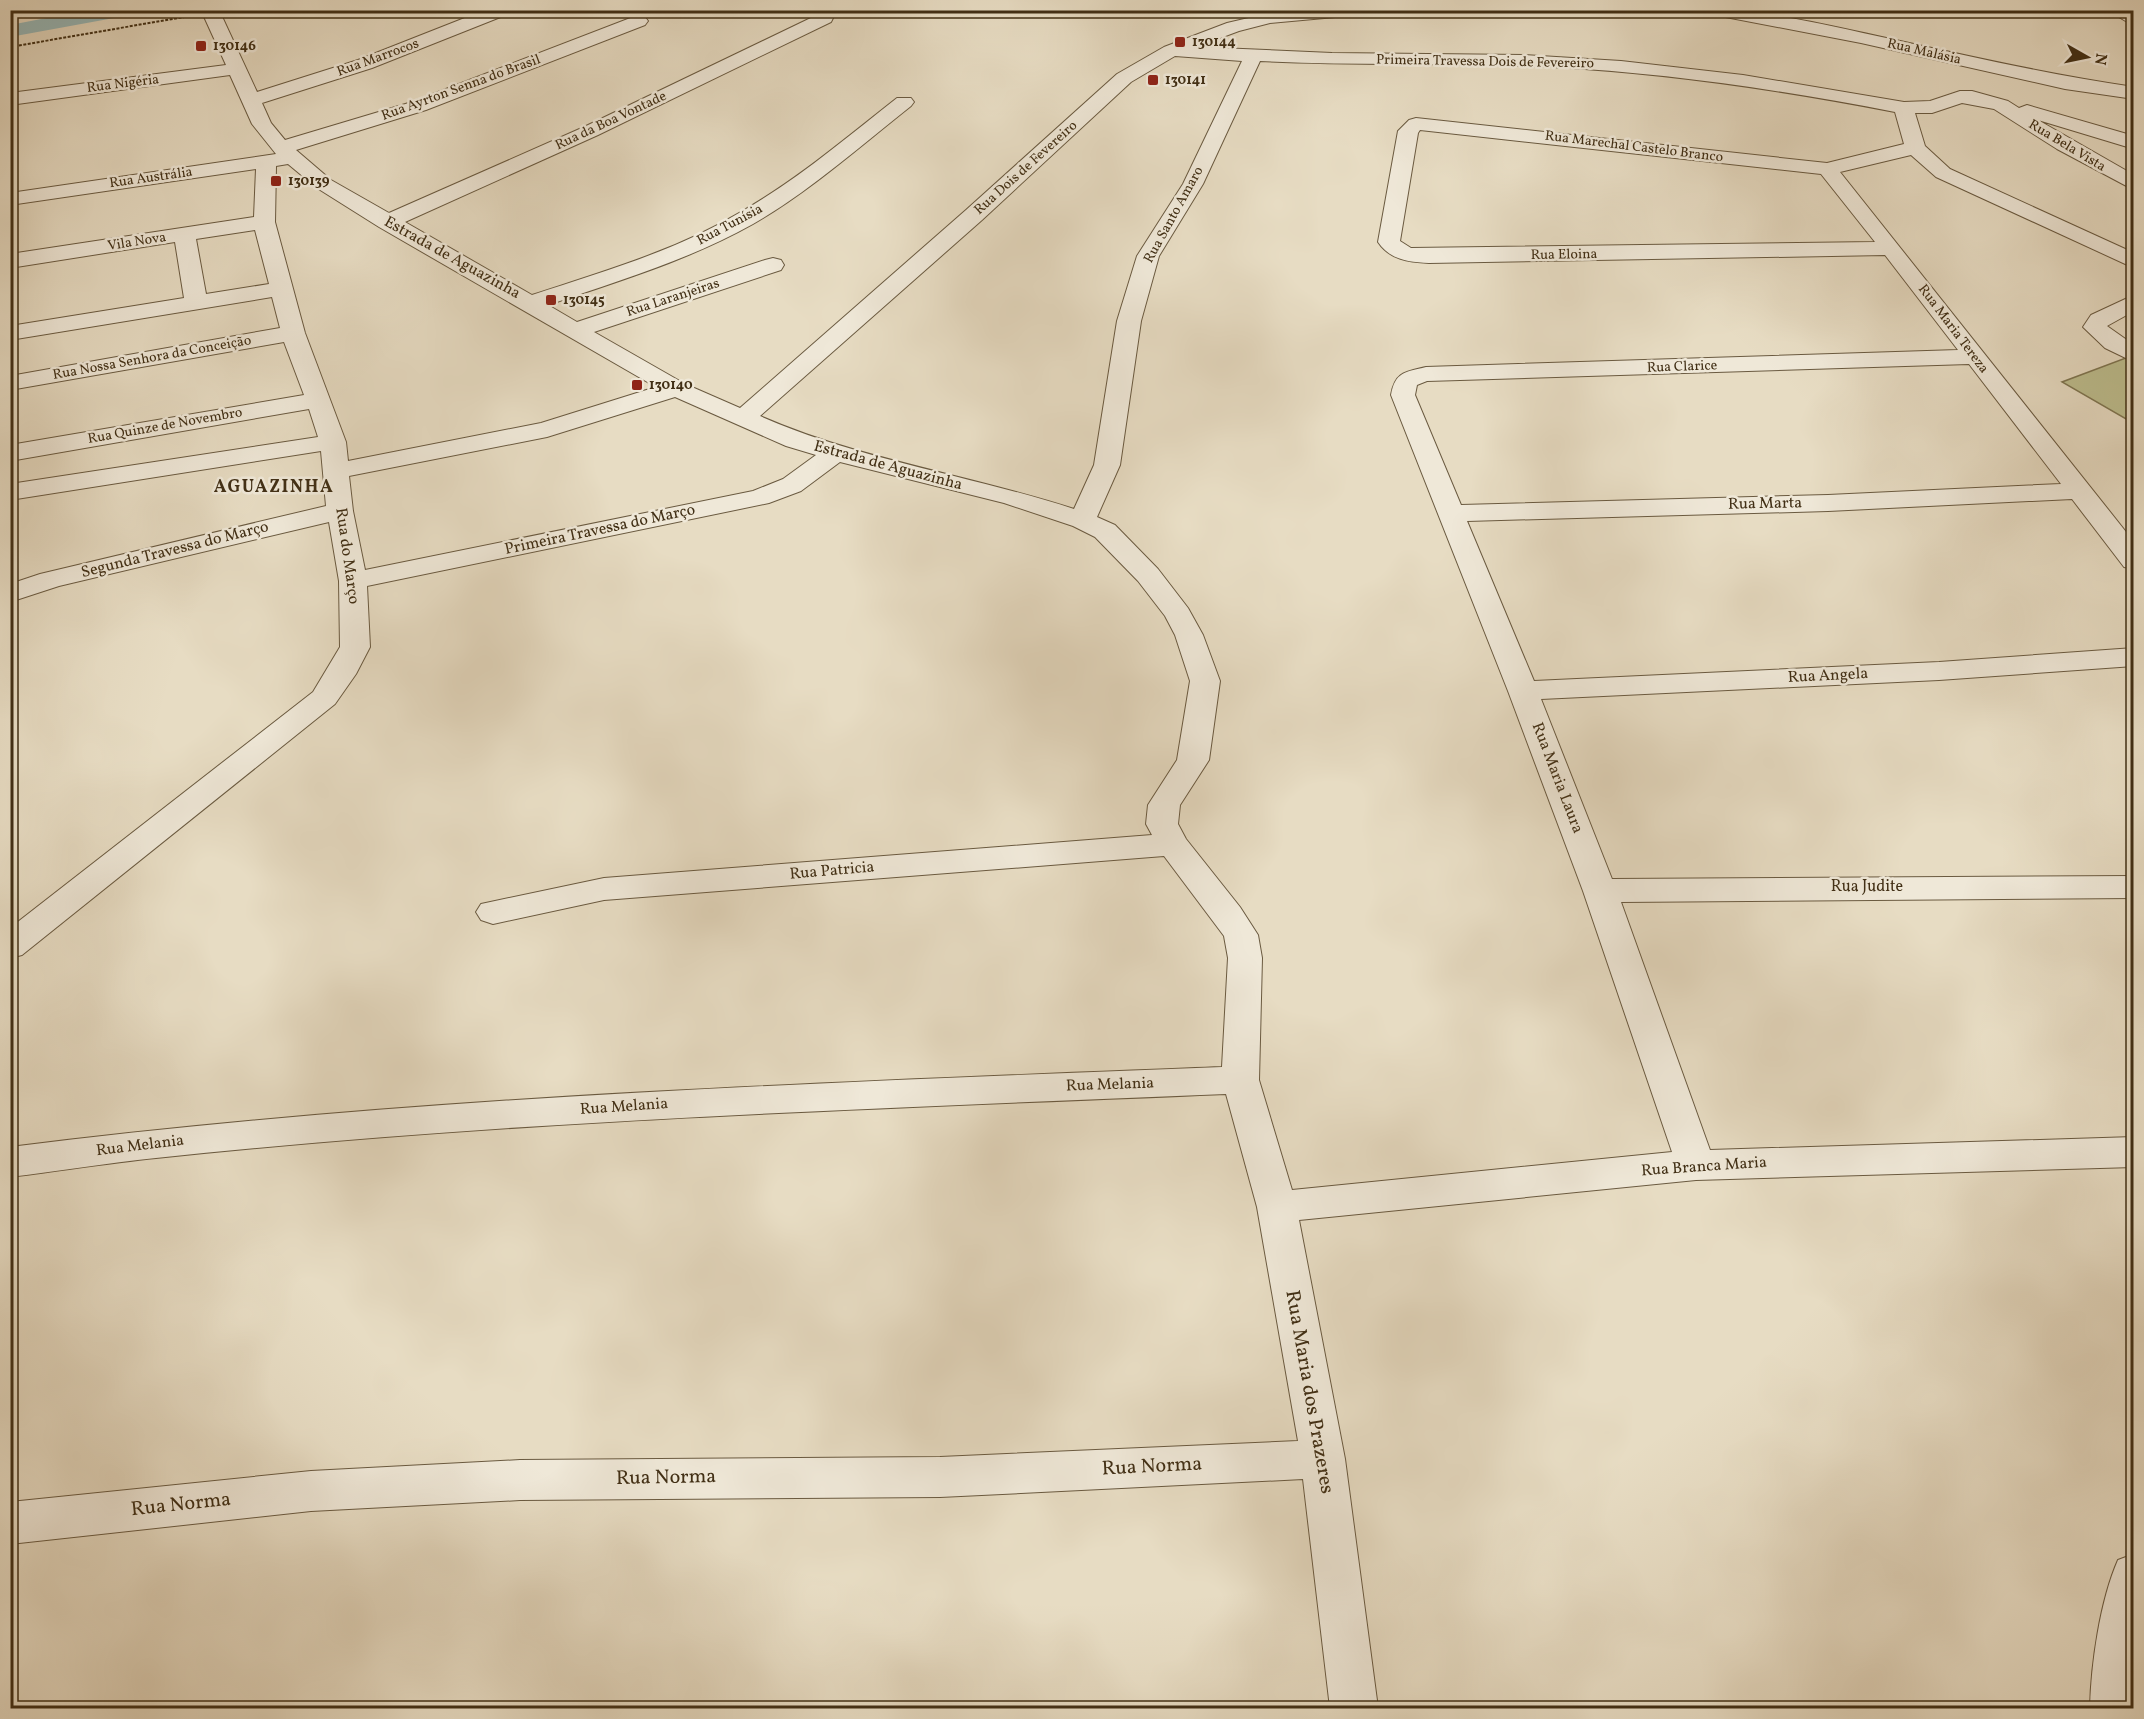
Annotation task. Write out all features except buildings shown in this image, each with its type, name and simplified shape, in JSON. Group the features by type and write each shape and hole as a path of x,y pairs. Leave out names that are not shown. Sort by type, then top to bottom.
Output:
{"street":[{"name":"Rua Marrocos","path":"252,100 365,64 502,10"},
{"name":"Rua da Boa Vontade","path":"387,222 612,122 825,18 828,10"},
{"name":"Rua Dois de Fevereiro","path":"743,418 974,215 1124,78 1170,51 1264,14 1357,10"},
{"name":"Rua Malásia","path":"1715,10 1861,38 2022,74 2133,93"},
{"path":"2115,10 2133,21"},
{"name":"Estrada de Aguazinha","path":"216,11 236,69 279,155 387,222 532,303 573,331 676,389 795,441 1012,497 1082,520 1106,531 1126,551 1178,614 1189,635 1205,681 1193,760 1164,805 1162,824 1173,844 1228,915 1240,935 1245,958 1240,1080"},
{"name":"Rua Ayrton Senna do Brasil","path":"279,155 503,75 639,21"},
{"name":"Primeira Travessa Dois de Fevereiro","path":"1170,51 1253,56 1580,63 1712,76 1904,108 1932,107 1952,100"},
{"name":"Rua Santo Amaro","path":"1082,520 1107,465 1129,321 1148,256 1193,184 1253,56"},
{"name":"Rua Nigéria","path":"10,99 236,69"},
{"path":"2073,123 2098,88"},
{"name":"Rua Bela Vista","path":"1952,100 1972,97 2073,123 2133,143"},
{"name":"Rua Tunísia","path":"532,303 668,256 745,219 778,198 904,102"},
{"name":"Rua Bela Vista","path":"2001,105 2064,145 2133,184"},
{"path":"1904,108 1914,148 1943,173 2133,261"},
{"name":"Rua Eloina","path":"1440,125 1416,124 1408,130 1389,242 1394,249 1406,255 1489,257 1891,248"},
{"name":"Rua Marechal Castelo Branco","path":"1440,125 1827,170"},
{"path":"1827,170 1914,148"},
{"name":"Rua Austrália","path":"10,199 279,155"},
{"name":"Rua do Março","path":"10,946 324,698 341,674 355,647 353,581 340,511 333,442 293,333 264,222 279,155"},
{"name":"Rua Maria Tereza","path":"1827,170 1891,248 2133,561"},
{"name":"Vila Nova","path":"10,261 264,222"},
{"path":"184,234 196,303"},
{"name":"Rua Laranjeiras","path":"573,331 773,265"},
{"path":"10,333 281,289"},
{"path":"2133,302 2099,320 2096,327 2113,343 2133,355"},
{"name":"Rua Nossa Senhora da Conceição","path":"10,383 293,333"},
{"name":"Rua Clarice","path":"1403,395 1405,383 1411,378 1426,374 1974,357"},
{"path":"336,471 445,452 547,429 676,389"},
{"name":"Rua Maria Laura","path":"1403,395 1523,691 1600,891 1696,1166"},
{"name":"Rua Quinze de Novembro","path":"10,453 319,400"},
{"path":"10,492 333,442"},
{"name":"Primeira Travessa do Março","path":"353,581 760,497 792,485 836,453"},
{"name":"Rua Marta","path":"1451,513 1828,503 2079,491"},
{"name":"Segunda Travessa do Março","path":"10,594 50,580 340,511"},
{"name":"Rua Angela","path":"1523,691 1939,671 2133,657"},
{"name":"Rua Patricia","path":"493,912 604,889 1173,844"},
{"name":"Rua Judite","path":"1600,891 2133,887"},
{"name":"Rua Melania","path":"10,1162 173,1141 374,1124 710,1102 1240,1080"},
{"name":"Rua Maria dos Prazeres","path":"1240,1080 1277,1207 1323,1459 1354,1708"},
{"name":"Rua Branca Maria","path":"1277,1207 1696,1166 2133,1152"},
{"name":"Rua Norma","path":"10,1523 311,1491 520,1480 940,1477 1323,1459"},
{"path":"2114,1708 2117,1658 2133,1575"}],"path":[{"path":"10,47 216,11"}],"green space":[{"path":"2133,357 2133,423 2062,382"}],"waterway":[{"path":"10,31 125,10"}],"place":[{"name":"130144","path":"1180,42"},
{"name":"130146","path":"201,46"},
{"name":"130141","path":"1153,80"},
{"name":"130139","path":"276,181"},
{"name":"130145","path":"551,300"},
{"name":"130140","path":"637,385"}],"district":[{"name":"AGUAZINHA","path":"274,487"}]}
